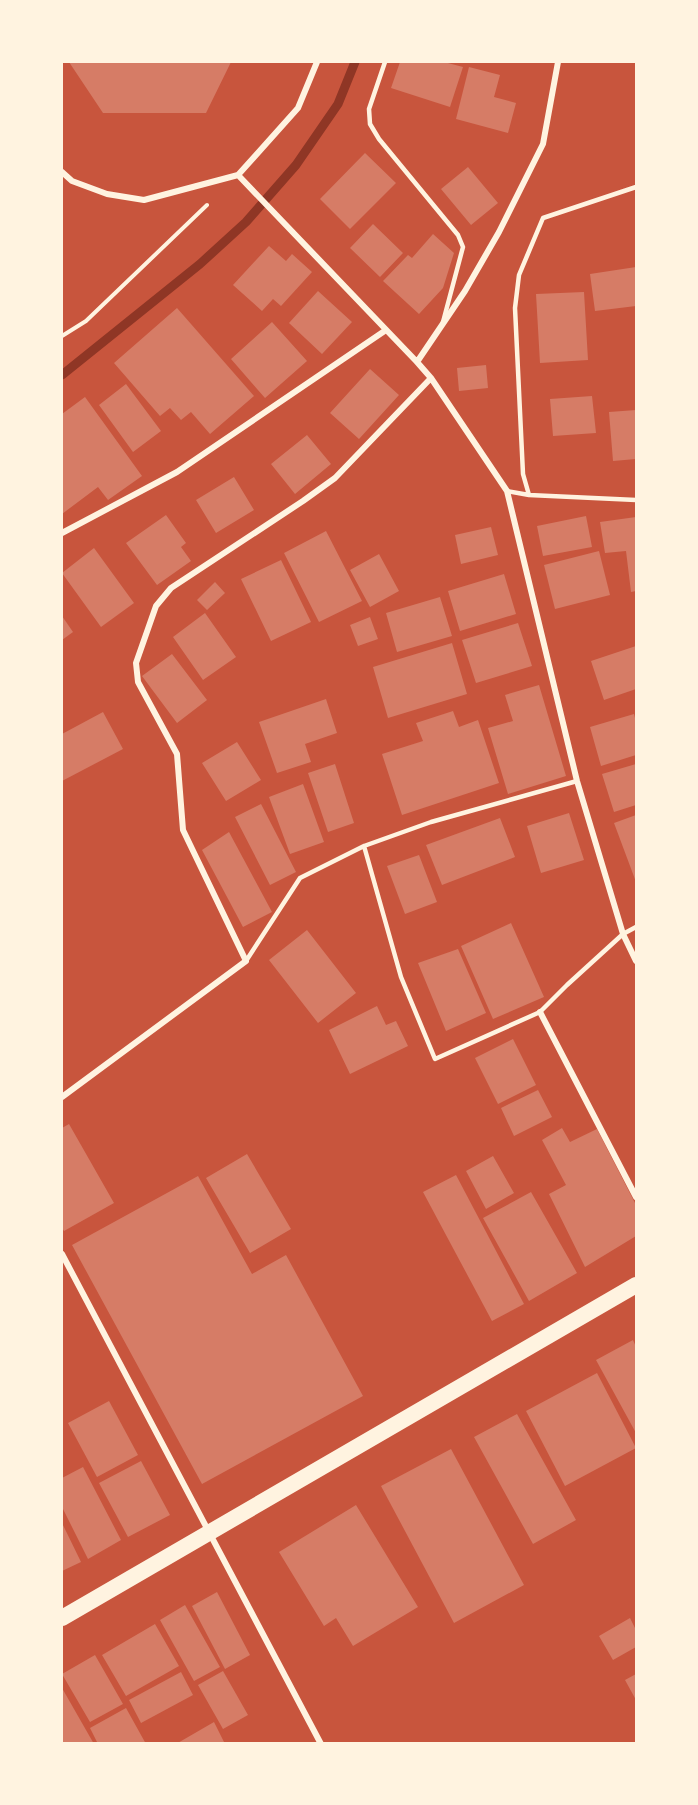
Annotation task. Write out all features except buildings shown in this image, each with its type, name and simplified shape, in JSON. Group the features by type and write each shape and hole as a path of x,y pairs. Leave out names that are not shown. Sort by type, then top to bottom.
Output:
{"highway":[{"path":"62,1618 636,1285"}],"street":[{"path":"62,172 72,181 107,194 144,200 238,175 298,108 317,62"},
{"path":"417,362 465,291 499,232 543,144 558,62"},
{"path":"238,175 431,378 507,491 577,781 623,934 636,961"},
{"path":"62,532 177,472 386,330"},
{"path":"62,1097 246,961 183,830 177,754 138,682 136,663 156,606 171,588 335,478 431,378"},
{"path":"540,1012 636,1197"},
{"path":"62,1254 321,1743"}],"lane":[{"path":"385,62 369,109 370,124 379,139 458,235 463,246 442,325"},
{"path":"529,495 524,474 515,308 519,275 543,218 636,187"},
{"path":"507,491 529,495 636,500"},
{"path":"246,961 300,878 364,846 432,822 577,781"},
{"path":"364,846 401,977 435,1059 540,1012 623,934 636,927"}],"path":[{"path":"62,336 86,321 238,175"}],"waterway":[{"path":"62,375 200,264 246,222 296,165 338,104 355,62"}]}
